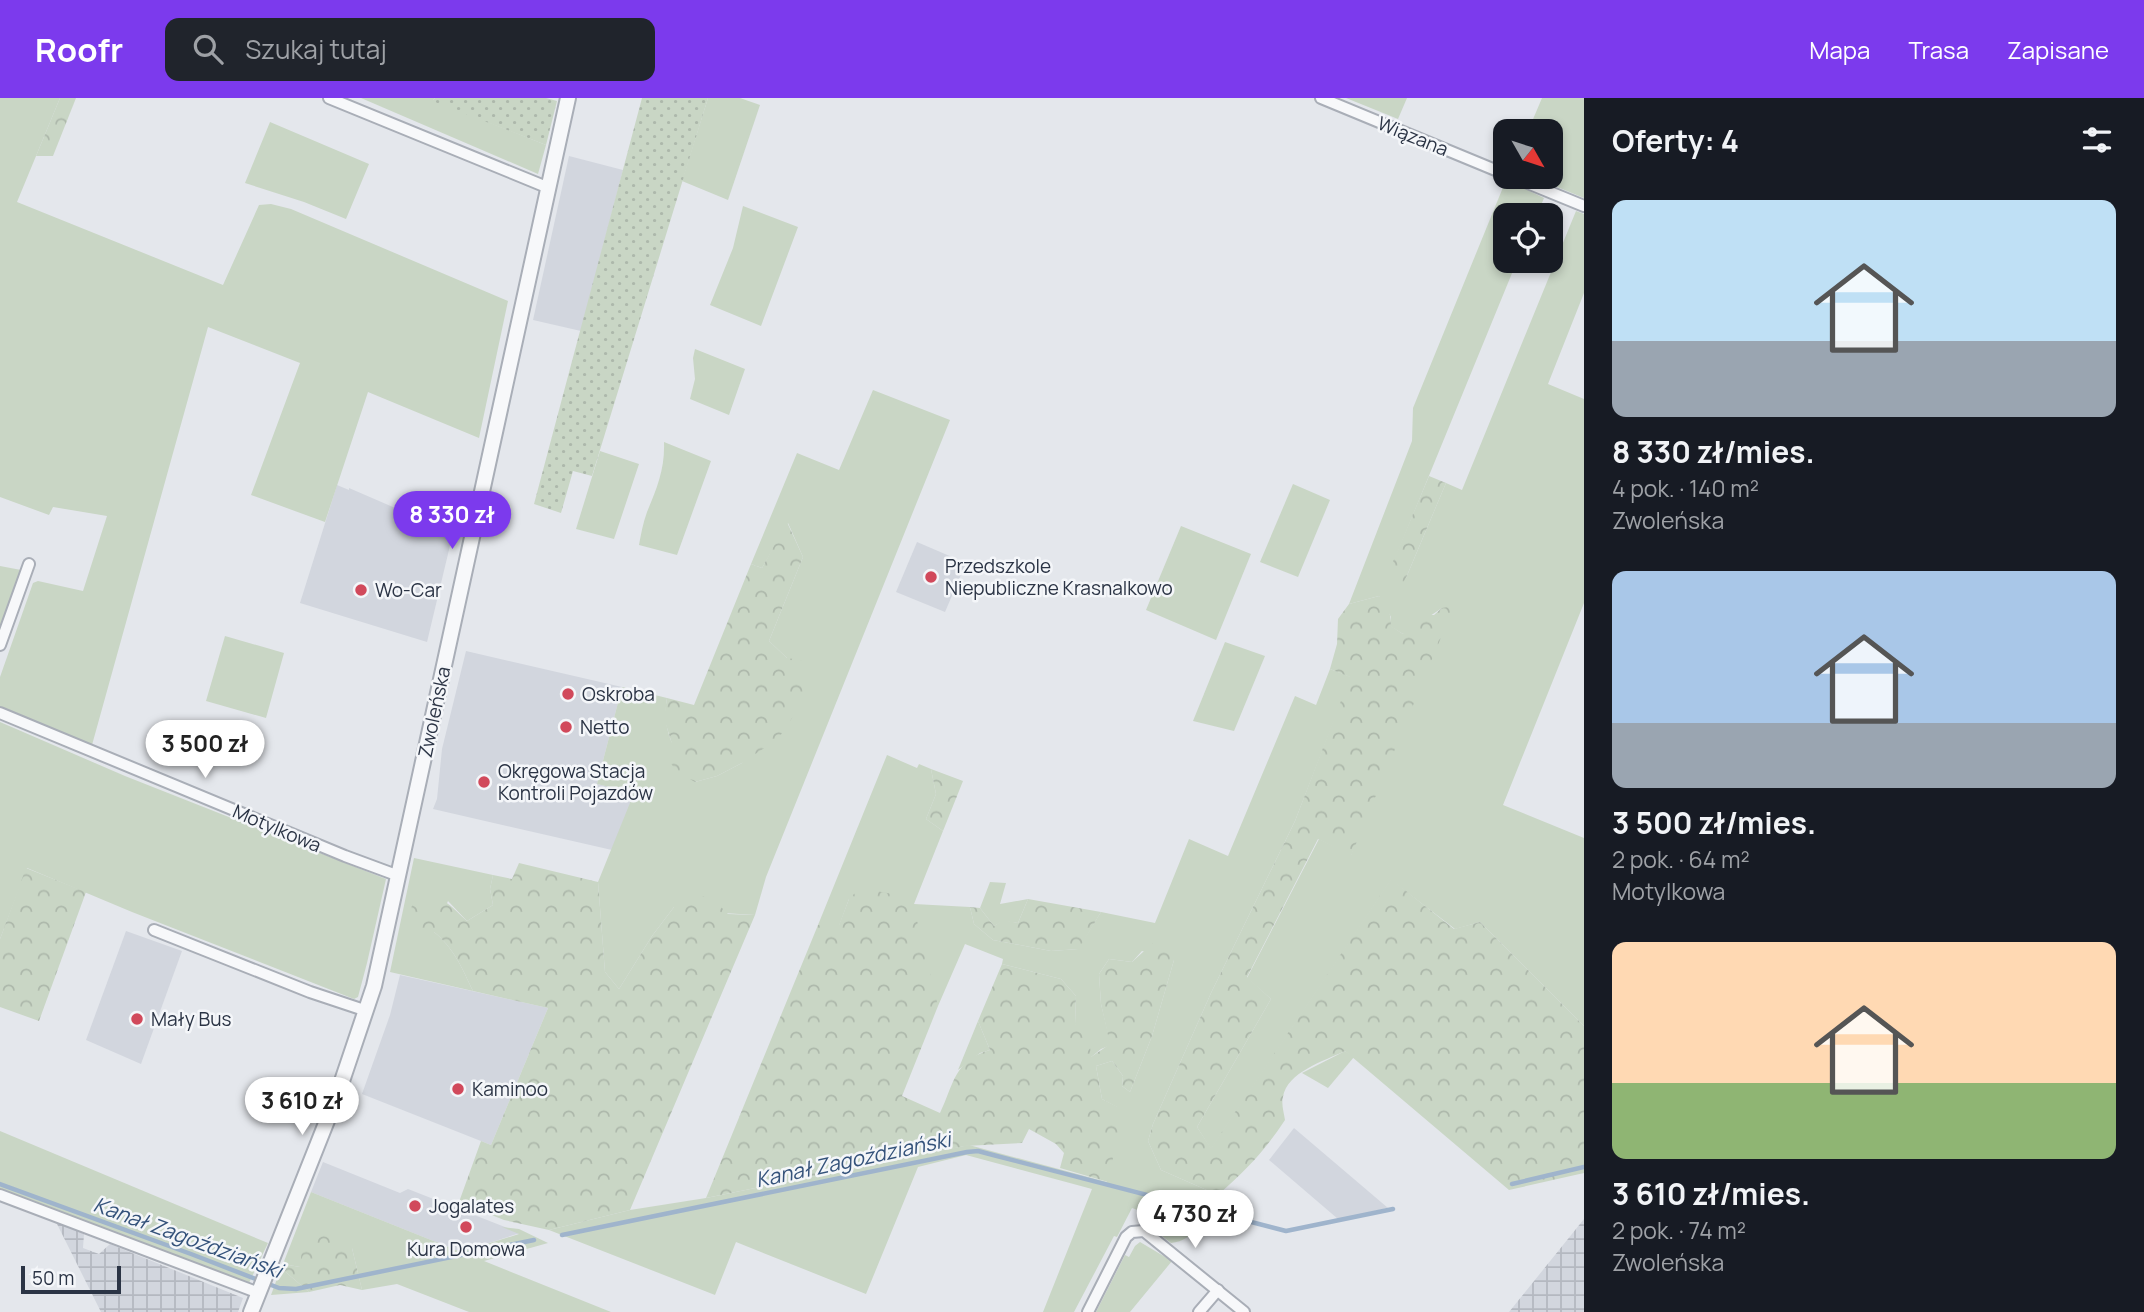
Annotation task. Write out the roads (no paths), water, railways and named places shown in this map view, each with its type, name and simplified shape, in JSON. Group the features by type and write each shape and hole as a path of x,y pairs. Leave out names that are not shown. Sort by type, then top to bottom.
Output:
{"street":[{"path":"329,98 548,188"},
{"name":"Zwoleńska","path":"251,1312 338,1093 367,1011 399,876 568,98"},
{"name":"Wiązana","path":"1321,98 1493,169"},
{"path":"1542,189 1584,206"},
{"path":"0,645 29,564"},
{"name":"Motylkowa","path":"0,713 399,876"},
{"path":"154,930 310,992 367,1011"},
{"path":"0,1195 260,1290"},
{"path":"1088,1312 1126,1237 1132,1232 1144,1231 1244,1312"},
{"path":"1199,1312 1218,1290"}],"waterway":[{"name":"Kanał Zagoździański","path":"562,1235 978,1151 1286,1231 1393,1209"},
{"name":"Kanał Zagoździański","path":"1512,1184 1584,1167"},
{"name":"Kanał Zagoździański","path":"0,1184 279,1288 296,1289 534,1240"}],"place":[{"name":"Przedszkole Niepubliczne Krasnalkowo","path":"931,577"},
{"name":"Wo-Car","path":"361,590"},
{"name":"Oskroba","path":"568,694"},
{"name":"Netto","path":"566,727"},
{"name":"Okręgowa Stacja Kontroli Pojazdów","path":"484,782"},
{"name":"Mały Bus","path":"137,1019"},
{"name":"Kaminoo","path":"458,1089"},
{"name":"Jogalates","path":"415,1206"},
{"name":"Kura Domowa","path":"466,1227"}]}
